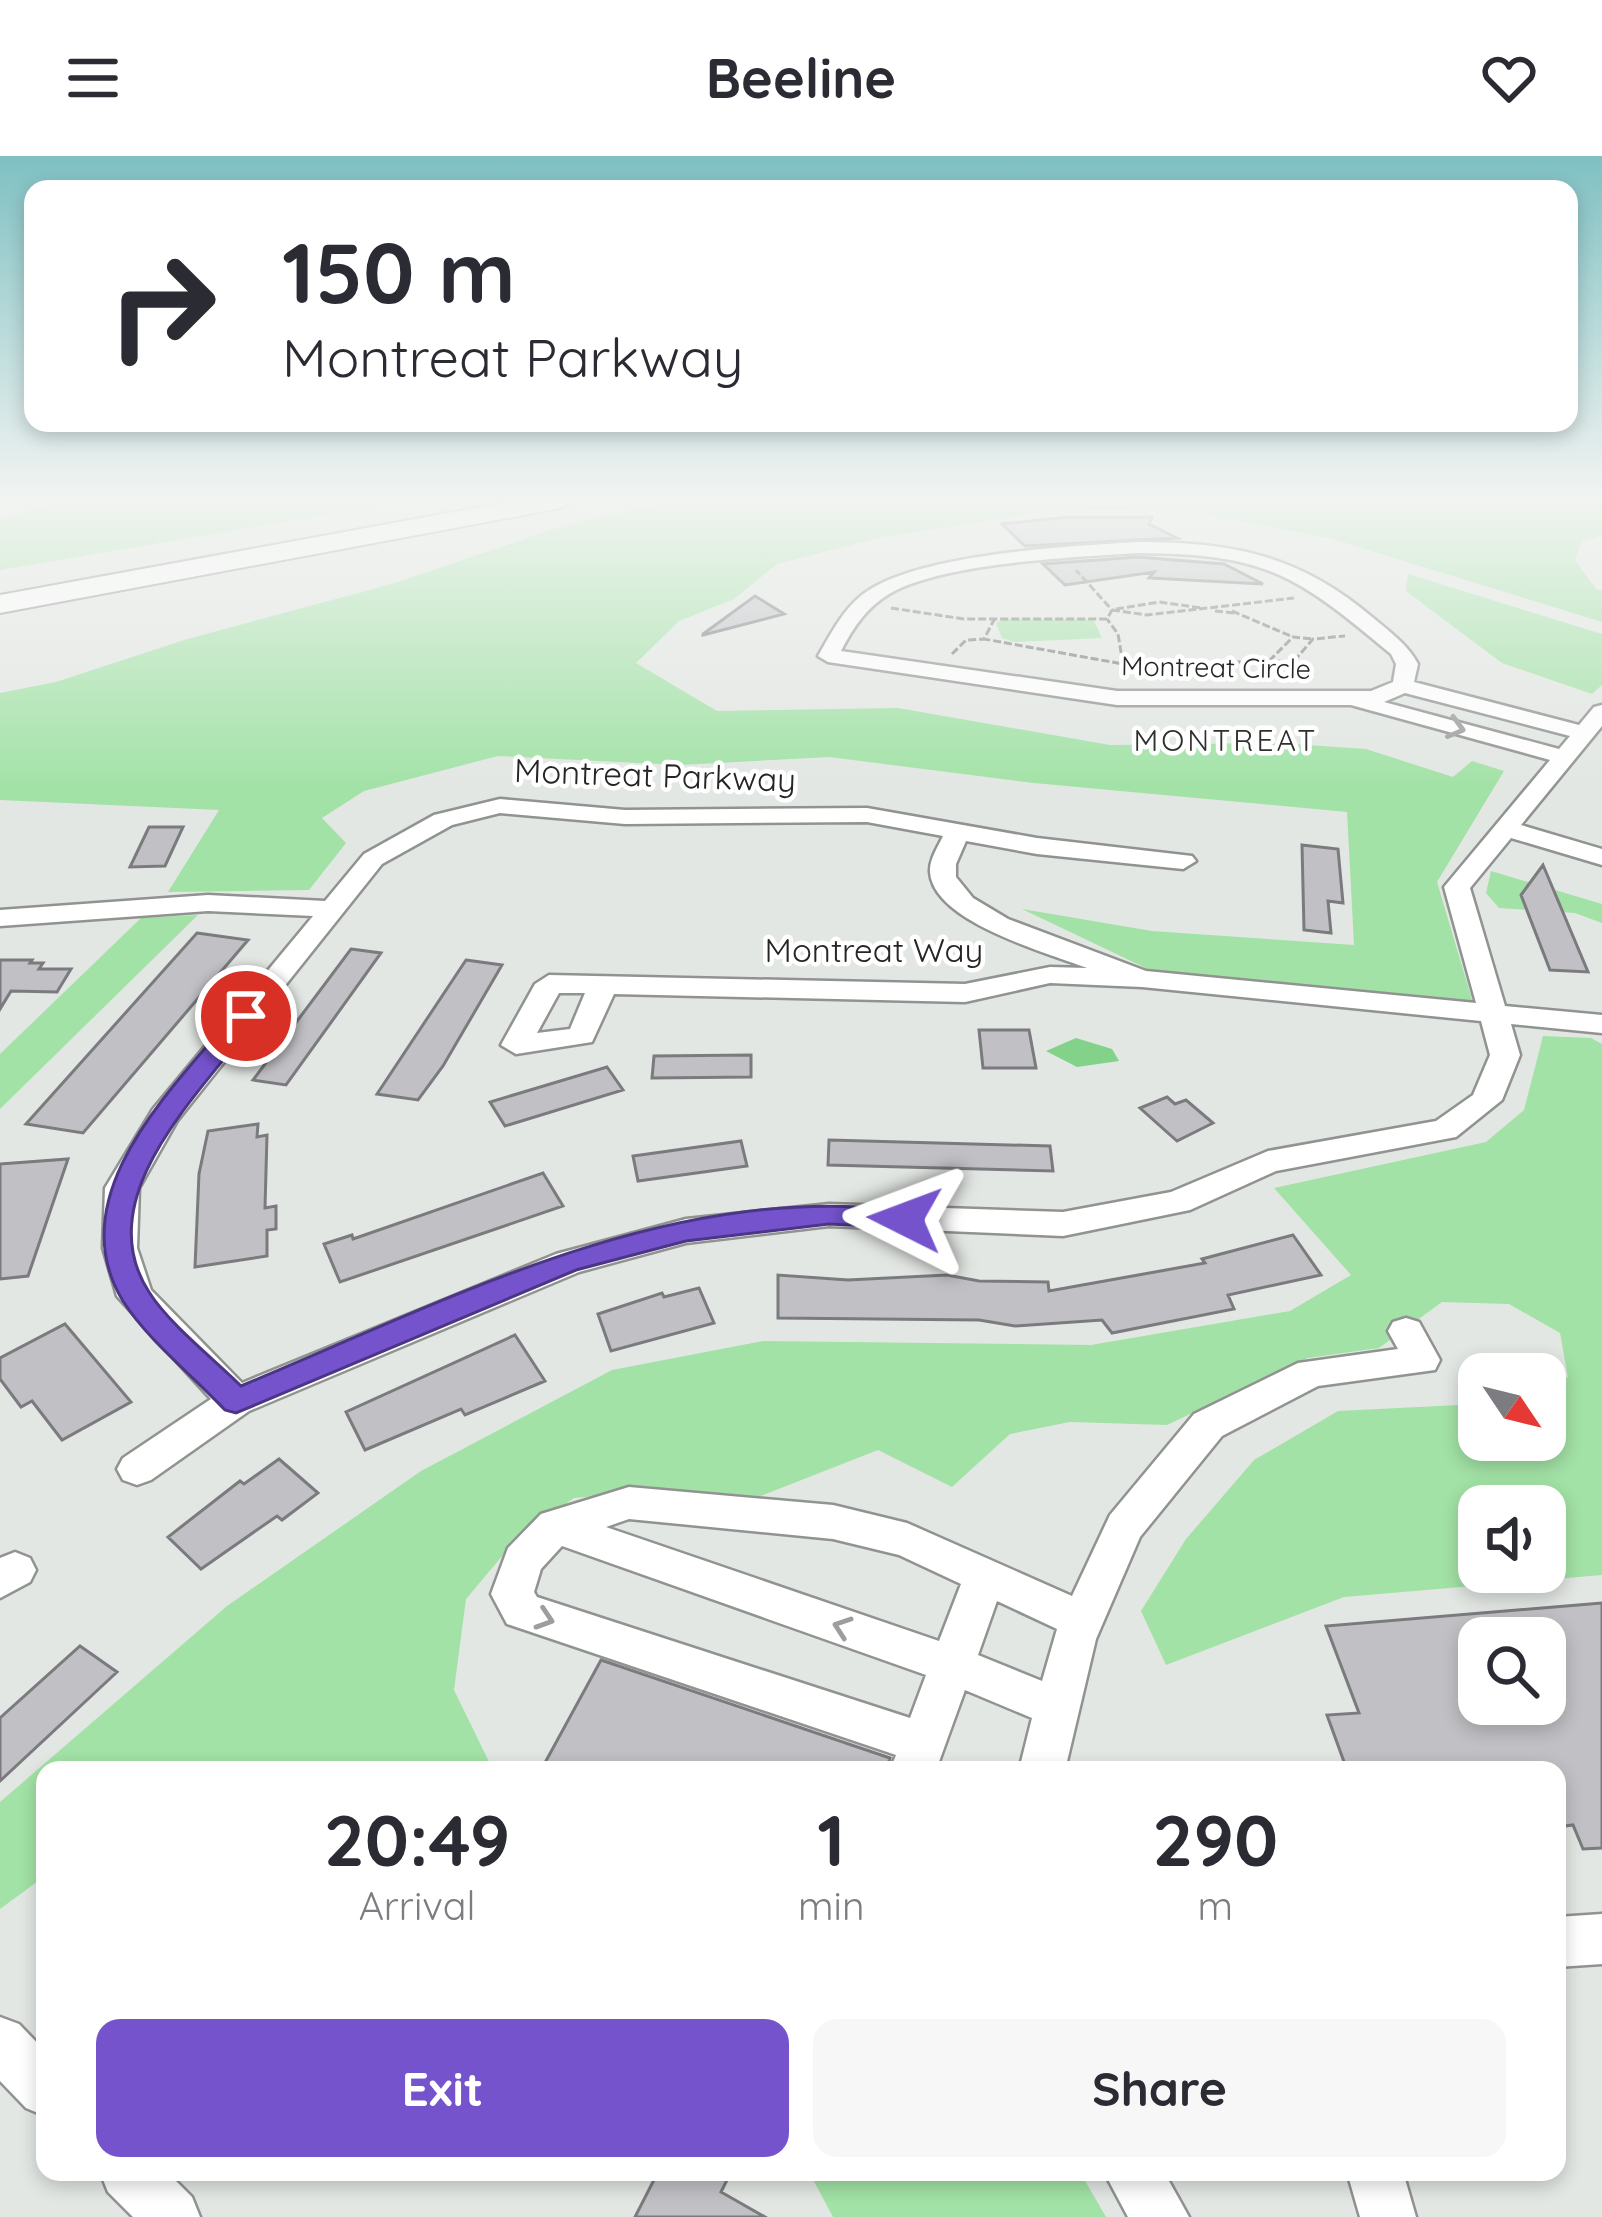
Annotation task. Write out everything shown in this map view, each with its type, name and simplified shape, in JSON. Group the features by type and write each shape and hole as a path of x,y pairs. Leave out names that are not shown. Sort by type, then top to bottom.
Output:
{"highway":[{"path":"0,604 42,596"}],"street":[{"path":"863,604 875,596"},
{"path":"1331,596 1407,664 1403,686"},
{"name":"Montreat Circle","path":"863,604 849,618 828,656 1117,698 1347,699 1393,694 1403,686 1585,740"},
{"name":"Montreat Circle","path":"1347,699 1585,740"},
{"path":"137,1469 236,1401 568,1263 686,1231 829,1214 1063,1224 1178,1202 1268,1162 1445,1130 1486,1100 1505,1055 1457,887 1585,740"},
{"name":"Montreat Parkway","path":"236,1401 135,1296 120,1248 122,1188 164,1116 373,859 443,820 500,806 625,817 867,815 1037,846 1183,861"},
{"path":"1505,828 1602,857"},
{"name":"Montreat Way","path":"958,831 943,864 943,878 964,904 998,925 1142,980"},
{"path":"0,918 196,901 245,900 333,910"},
{"name":"Montreat Way","path":"604,983 965,993 1050,975 1602,1024"},
{"path":"1044,1761 1082,1620 1124,1527 1208,1425 1311,1373 1422,1360 1406,1331"},
{"path":"986,1576 918,1756 522,1611 512,1594 523,1560 555,1526 629,1503 833,1522 908,1540 1082,1620"},
{"path":"555,1526 953,1665 1056,1707"},
{"path":"1566,1941 1602,1939"},
{"path":"0,2043 36,2080"},
{"path":"137,2181 172,2217"},
{"path":"1138,2181 1161,2217"},
{"path":"1378,2181 1388,2217"}],"path":[{"path":"1100,596 1112,610 1147,615 1304,596"},
{"path":"1106,619 1112,610 1138,602 1177,602 1256,618 1267,630 1293,637 1379,635"},
{"path":"863,604 964,619 1106,619"},
{"path":"1226,607 1235,613"},
{"path":"984,639 995,619"},
{"path":"1106,619 1118,634 1123,664"},
{"path":"1268,661 1293,637"},
{"path":"940,669 962,642 984,639 1123,664 1294,661 1313,639"},
{"path":"1294,661 1310,699"}],"shaded area":[{"path":"346,596 737,596 679,621 636,663 717,711 898,708 1110,745 1278,743 1366,749 1453,777 1472,761 1504,771 1437,882 1473,1003 1152,971 1022,909 1152,931 1354,945 1347,812 1034,783 829,757 680,765 498,756 364,791 322,818 346,843 309,890 168,892 219,810 0,800 0,693 56,682 184,640"},
{"path":"1413,596 1480,596 1602,634 1602,685 1592,694 1502,663"},
{"path":"1518,596 1602,596 1602,622"},
{"path":"1003,619 1085,619 1094,621 1102,638 1015,642 1002,638 996,623"},
{"path":"1491,871 1602,904 1602,923 1575,913 1499,908 1486,893"},
{"path":"198,915 0,1109 0,1054 141,918"},
{"path":"1543,1036 1591,1038 1602,1044 1602,1575 1566,1578 1566,1485 1458,1485 1458,1587 1344,1597 1166,1665 1141,1611 1186,1539 1254,1460 1338,1411 1458,1405 1458,1461 1566,1461 1568,1377 1560,1333 1509,1304 1442,1302 1379,1348 1308,1358 1167,1425 1070,1422 1010,1434 952,1487 878,1450 743,1503 642,1492 574,1498 520,1535 466,1599 454,1690 489,1761 47,1761 227,1606 421,1471 612,1370 763,1341 1091,1345 1290,1311 1351,1275 1274,1188 1486,1142 1524,1110"},
{"path":"1076,1038 1112,1049 1119,1061 1077,1067 1046,1051"},
{"path":"36,1771 36,1883 0,1909 0,1802"},
{"path":"814,2181 1085,2181 1106,2217 833,2217"}],"building":[{"path":"755,596 784,614 703,635"},
{"path":"149,827 183,827 165,866 130,867"},
{"path":"1302,845 1338,849 1343,903 1328,901 1331,933 1304,930"},
{"path":"1543,865 1588,972 1550,970 1521,895"},
{"path":"197,933 248,940 83,1133 26,1124"},
{"path":"351,949 381,953 286,1085 253,1080"},
{"path":"0,960 43,963 39,969 71,969 57,992 11,991 0,1009"},
{"path":"466,960 502,965 443,1066 418,1100 377,1094"},
{"path":"979,1030 1029,1030 1036,1068 983,1068"},
{"path":"751,1055 751,1077 652,1078 654,1056"},
{"path":"607,1067 623,1090 505,1126 490,1102"},
{"path":"1167,1097 1175,1104 1186,1100 1213,1123 1177,1141 1140,1108"},
{"path":"258,1124 257,1137 267,1135 265,1208 276,1206 276,1229 267,1230 267,1256 195,1267 199,1174 208,1131"},
{"path":"829,1140 1050,1146 1053,1171 828,1165"},
{"path":"741,1141 747,1166 638,1181 633,1156"},
{"path":"68,1159 28,1276 0,1279 0,1164"},
{"path":"543,1173 563,1206 340,1282 324,1244 352,1235 353,1239"},
{"path":"1293,1235 1321,1275 1228,1295 1234,1309 1112,1333 1102,1320 1015,1326 979,1320 778,1318 778,1275 848,1280 947,1275 979,1281 1048,1282 1049,1291 1205,1263 1202,1259"},
{"path":"699,1288 714,1323 611,1351 598,1314 662,1293 664,1297"},
{"path":"65,1324 131,1402 62,1440 32,1401 21,1407 0,1379 0,1358"},
{"path":"515,1335 545,1381 465,1415 461,1409 365,1450 346,1412"},
{"path":"279,1459 318,1493 201,1569 168,1537 240,1481 244,1484"},
{"path":"1602,1603 1602,1848 1583,1849 1573,1825 1566,1826 1566,1761 1344,1761 1327,1715 1359,1713 1326,1626"},
{"path":"80,1646 117,1672 0,1781 0,1718"},
{"path":"601,1660 890,1758 889,1761 546,1761"},
{"path":"653,2181 726,2181 721,2192 765,2217 635,2217"}],"district":[{"name":"MONTREAT","path":"1226,741"}],"route":[{"path":"246,1016 164,1116 122,1188 120,1248 135,1296 236,1401 568,1263 686,1231 829,1214 905,1219"}]}
